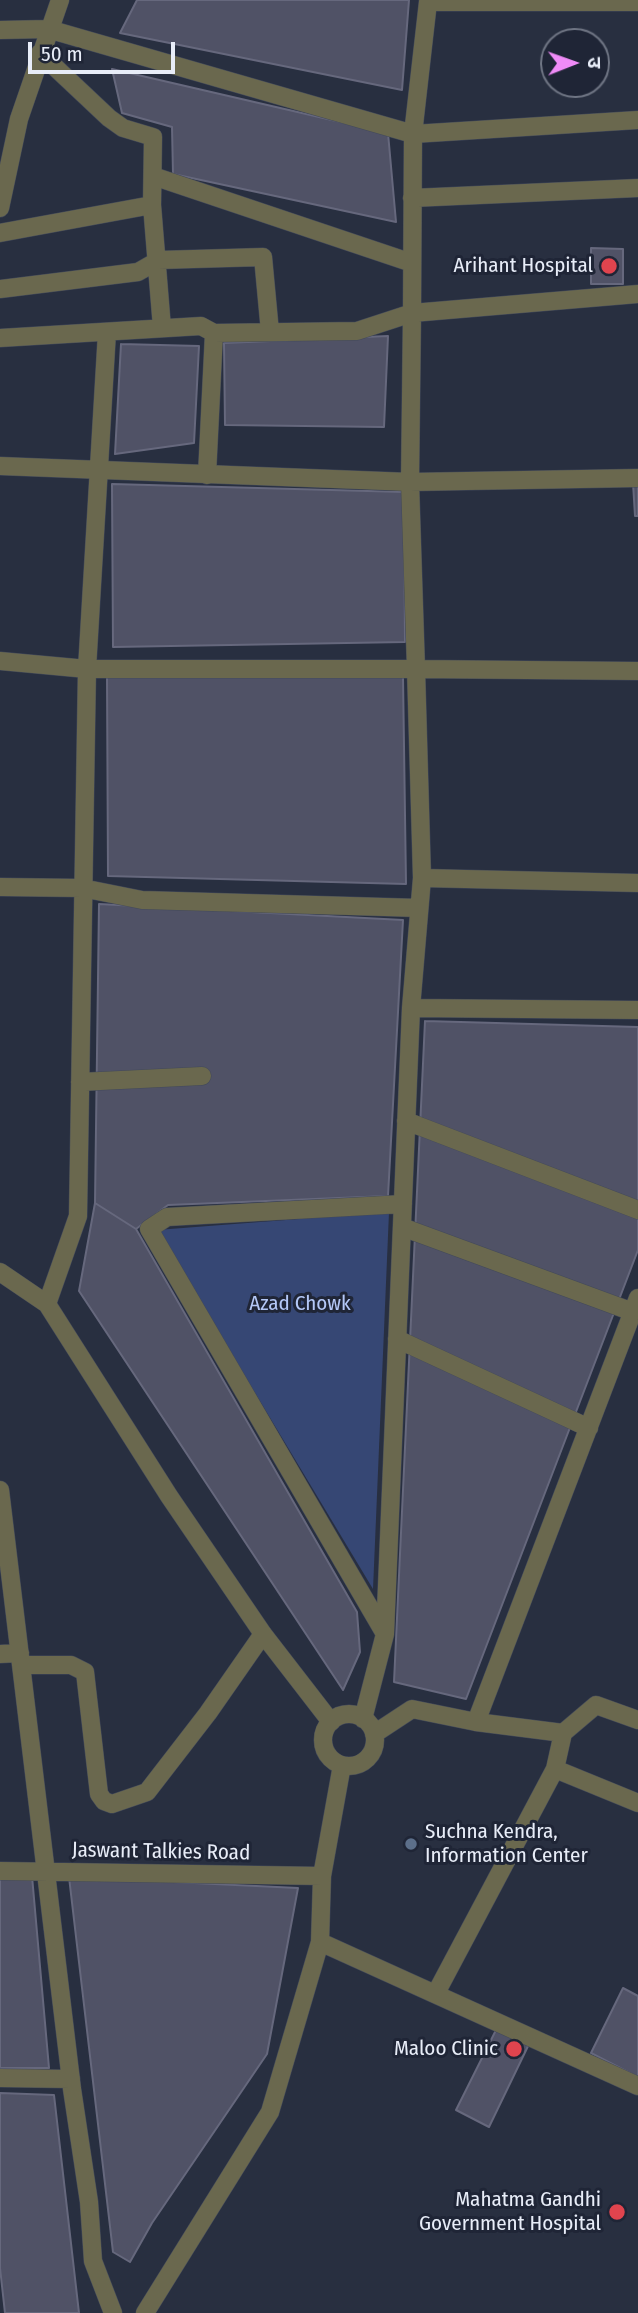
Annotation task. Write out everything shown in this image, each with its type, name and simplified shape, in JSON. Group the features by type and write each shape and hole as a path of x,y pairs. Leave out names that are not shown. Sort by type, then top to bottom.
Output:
{"street":[{"path":"0,208 19,119 48,29 61,0"},
{"path":"363,1719 385,1634 411,1008 422,878 410,482 412,134 428,1 638,2"},
{"path":"0,30 48,29 412,134 638,120"},
{"path":"40,53 109,118 123,128 153,137 152,205 159,260 162,328"},
{"path":"153,176 412,263"},
{"path":"412,198 638,188"},
{"path":"0,233 152,205"},
{"path":"0,289 138,271 159,260 263,257 270,332"},
{"path":"0,338 201,326 214,333 357,331 412,313 638,294"},
{"path":"47,1304 78,1216 87,669 107,332"},
{"path":"207,475 214,333"},
{"path":"0,466 98,472 410,482 638,478"},
{"path":"0,661 87,669 638,671"},
{"path":"422,878 638,883"},
{"path":"0,887 82,888 142,900 419,908"},
{"path":"411,1008 638,1010"},
{"path":"79,1082 202,1076"},
{"path":"406,1121 638,1210"},
{"path":"385,1634 149,1229 167,1217 403,1204"},
{"path":"402,1227 635,1305 476,1722"},
{"path":"0,1272 47,1304 169,1496 263,1634 331,1722"},
{"path":"397,1339 589,1428"},
{"path":"0,1490 71,2079 89,2202 93,2261 113,2313"},
{"path":"0,1654 71,1665 85,1672 99,1794 103,1801 112,1804 128,1801 147,1792 208,1713 263,1634"},
{"path":"436,1993 555,1769 563,1733 596,1706 638,1720"},
{"path":"374,1734 412,1709 476,1722 563,1733"},
{"path":"346,1715 363,1719 374,1734 373,1749 364,1761 342,1765 325,1751 324,1735 331,1722 346,1715"},
{"path":"145,2313 270,2112 320,1942 322,1876 342,1765"},
{"path":"555,1769 638,1803"},
{"name":"Jaswant Talkies Road","path":"0,1871 48,1874 322,1876"},
{"path":"320,1942 638,2086"},
{"path":"0,2078 71,2079"}],"green space":[{"name":"Azad Chowk","path":"389,1212 373,1589 157,1230"}],"building":[{"path":"137,0 409,0 402,90 120,33"},
{"path":"112,69 388,133 396,222 173,174 172,127 122,113"},
{"path":"591,248 623,249 623,284 591,284"},
{"path":"388,336 384,427 225,425 224,343"},
{"path":"121,344 199,346 194,443 115,454"},
{"path":"633,483 638,483 638,516 635,516"},
{"path":"112,484 404,492 405,642 113,647"},
{"path":"107,675 403,677 406,884 108,876"},
{"path":"99,904 403,920 388,1196 168,1205 136,1229 95,1203"},
{"path":"425,1021 638,1027 638,1250 466,1699 394,1682"},
{"path":"95,1203 136,1229 357,1612 360,1652 343,1690 79,1291"},
{"path":"0,1875 32,1876 49,2068 0,2068"},
{"path":"69,1877 298,1888 267,2054 152,2223 130,2262 113,2252"},
{"path":"623,1988 638,1996 638,2077 591,2053"},
{"path":"499,2024 531,2040 489,2127 456,2110"},
{"path":"0,2093 54,2095 79,2313 5,2313 0,2268"}],"place":[{"name":"Arihant Hospital","path":"609,266"},
{"name":"Suchna Kendra, Information Center","path":"411,1844"},
{"name":"Maloo Clinic","path":"514,2049"},
{"name":"Mahatma Gandhi Government Hospital","path":"617,2212"}]}
